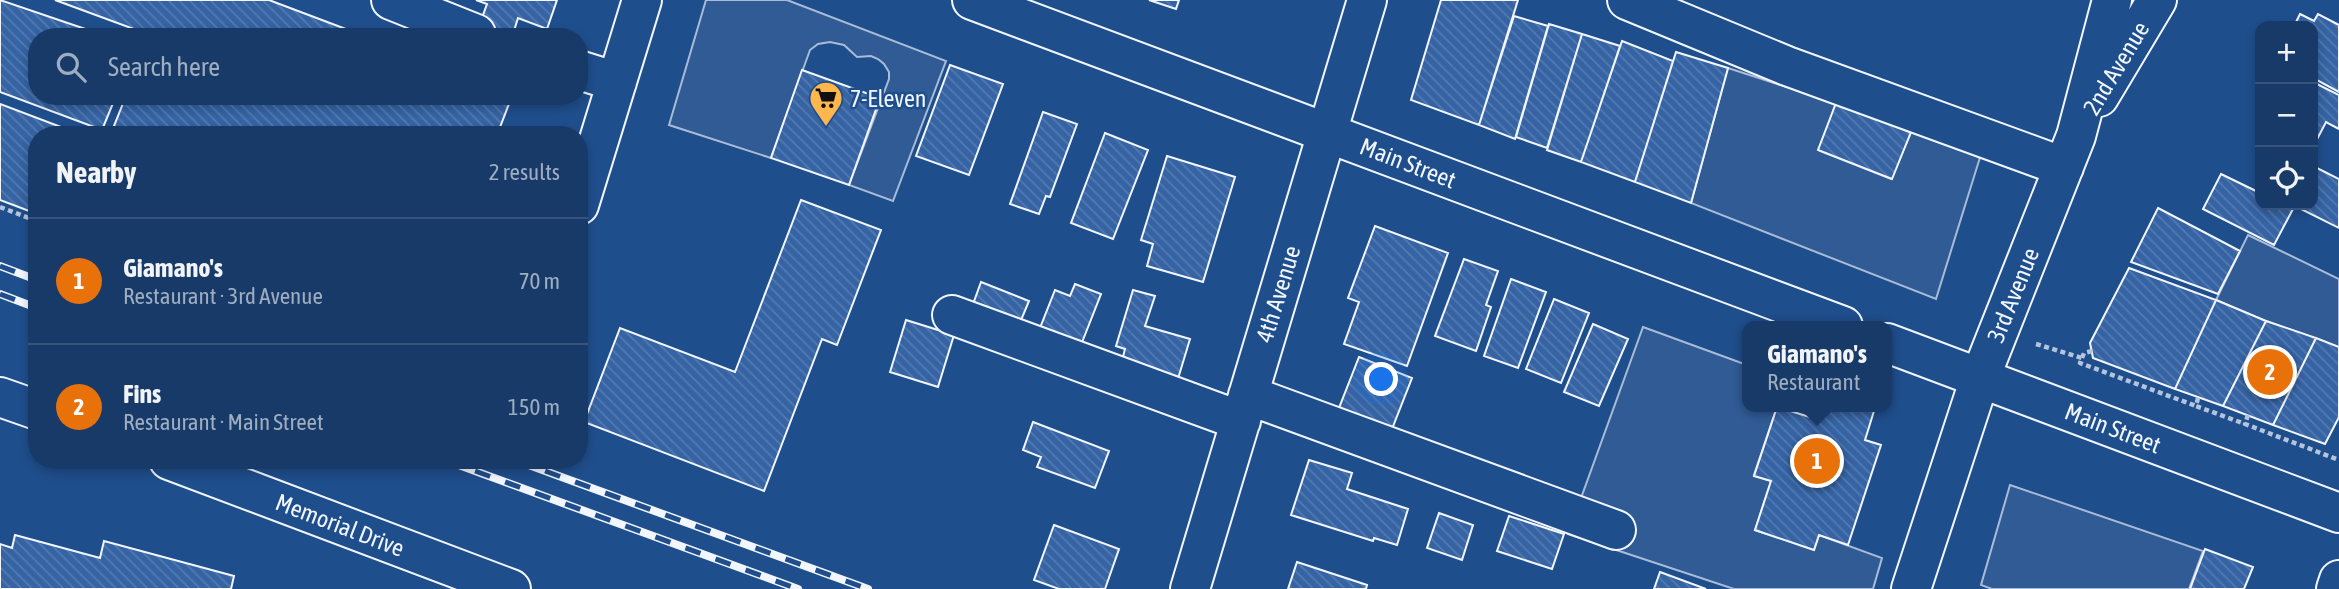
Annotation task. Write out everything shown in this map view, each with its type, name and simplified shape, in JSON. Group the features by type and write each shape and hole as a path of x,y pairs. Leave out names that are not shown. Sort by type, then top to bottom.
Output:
{"street":[{"path":"391,0 461,28"},
{"path":"588,176 642,0"},
{"name":"Main Street","path":"972,0 1830,321"},
{"name":"4th Avenue","path":"1190,589 1367,0"},
{"path":"1627,0 1787,66 2069,152"},
{"name":"3rd Avenue","path":"1911,589 1980,378 2069,152 2112,0"},
{"name":"2nd Avenue","path":"2069,152 2157,0"},
{"path":"588,73 617,82"},
{"path":"952,315 1616,530"},
{"name":"Main Street","path":"1892,345 2339,513"},
{"path":"0,397 28,407"},
{"name":"Memorial Drive","path":"191,469 468,581 511,589"},
{"path":"2336,589 2339,580"}],"path":[{"path":"0,207 28,218"},
{"path":"1998,333 2082,358"},
{"path":"2092,351 2084,354 2080,363 2339,460"},
{"path":"2196,406 2199,398"},
{"path":"2245,424 2248,415"},
{"path":"2295,443 2299,434"}],"shaded area":[{"path":"706,0 787,0 946,61 893,201 849,185 889,79 889,72 878,59 871,56 857,57 844,45 830,42 818,44 810,50 771,158 669,125"},
{"path":"1728,68 1836,103 1820,151 1891,179 1911,132 1982,151 1936,299 1691,203"},
{"path":"2248,235 2339,279 2339,347 2216,300"},
{"path":"1643,327 1742,363 1742,412 1775,412 1754,475 1771,481 1755,530 1814,550 1819,535 1882,558 1873,589 1734,589 1568,534"},
{"path":"2010,485 2203,551 2189,589 1992,589 1981,585"}],"building":[{"path":"0,0 82,28 28,28 28,102 0,92"},
{"path":"55,0 269,0 343,28 131,28"},
{"path":"476,0 557,0 547,28 518,18 515,28 478,28 487,4"},
{"path":"1149,0 1179,0 1176,9"},
{"path":"1441,0 1518,0 1479,125 1411,100"},
{"path":"2300,14 2314,21 2296,21"},
{"path":"2318,14 2339,25 2339,92 2318,81 2318,21 2314,21"},
{"path":"1514,16 1548,26 1515,139 1479,125"},
{"path":"1549,24 1582,34 1547,148 1516,137"},
{"path":"1582,34 1620,46 1581,162 1547,150"},
{"path":"1622,41 1673,61 1635,182 1581,162"},
{"path":"1676,52 1728,68 1691,203 1635,182"},
{"path":"950,65 1003,84 969,175 916,156"},
{"name":"7-Eleven","path":"802,70 880,98 849,185 771,158"},
{"path":"2318,84 2339,95 2339,129 2326,122 2318,137"},
{"path":"1836,103 1911,132 1892,179 1818,150"},
{"path":"0,104 58,126 28,126 28,211 0,200"},
{"path":"35,105 112,105 104,126 91,126"},
{"path":"122,105 509,105 500,126 114,126"},
{"path":"1043,112 1077,124 1050,197 1046,196 1039,214 1010,204"},
{"path":"1105,133 1148,150 1113,239 1071,223"},
{"path":"1167,156 1235,177 1203,282 1147,266 1153,244 1141,240"},
{"path":"2318,168 2339,179 2339,228 2303,210 2318,210"},
{"path":"2221,174 2255,191 2255,210 2292,210 2274,245 2203,209"},
{"path":"801,200 881,230 837,345 822,339 764,491 588,424 588,412 620,328 735,372"},
{"path":"2158,208 2240,251 2218,294 2131,262"},
{"path":"1375,226 1448,253 1407,366 1344,344 1359,302 1348,298"},
{"path":"1464,259 1498,271 1486,305 1491,307 1476,351 1435,336"},
{"path":"2129,268 2216,300 2175,389 2093,358 2090,343"},
{"path":"1511,279 1546,292 1518,368 1484,356"},
{"path":"981,282 1029,301 1019,325 972,307"},
{"path":"1075,284 1101,294 1079,350 1038,333 1055,290 1070,296"},
{"path":"1133,290 1155,296 1145,326 1190,339 1177,382 1121,365 1125,349 1116,346"},
{"path":"1554,299 1589,313 1561,383 1526,369"},
{"path":"2216,300 2266,321 2223,406 2175,389"},
{"path":"906,320 954,335 938,387 890,372"},
{"path":"2266,321 2316,338 2273,425 2223,406"},
{"path":"1593,324 1628,339 1599,406 1564,392"},
{"path":"2316,338 2339,347 2339,417 2325,444 2273,425"},
{"path":"1359,357 1412,378 1392,429 1339,408"},
{"path":"1775,412 1793,412 1813,418 1815,412 1874,412 1865,440 1881,445 1848,545 1819,535 1814,550 1755,530 1771,481 1754,476"},
{"path":"1033,422 1109,451 1095,488 1037,467 1041,457 1023,450"},
{"path":"1309,460 1352,473 1347,489 1408,509 1397,545 1374,538 1373,541 1291,515"},
{"path":"1439,513 1473,525 1462,560 1427,548"},
{"path":"1509,516 1564,534 1552,569 1497,551"},
{"path":"1054,525 1119,549 1105,589 1059,589 1034,580"},
{"path":"15,535 100,558 104,541 234,576 231,589 0,589 0,544 12,548"},
{"path":"2205,549 2253,567 2244,589 2190,589"},
{"path":"1297,562 1367,585 1366,589 1288,589"},
{"path":"1660,572 1706,589 1654,589"}],"railway":[{"path":"0,266 28,277"},
{"path":"0,294 28,305"},
{"path":"470,469 798,589"},
{"path":"540,469 868,589"}],"place":[{"name":"7-Eleven","path":"826,128"},
{"name":"Fins","path":"2270,372"},
{"name":"Giamano's","path":"1817,461"}]}
